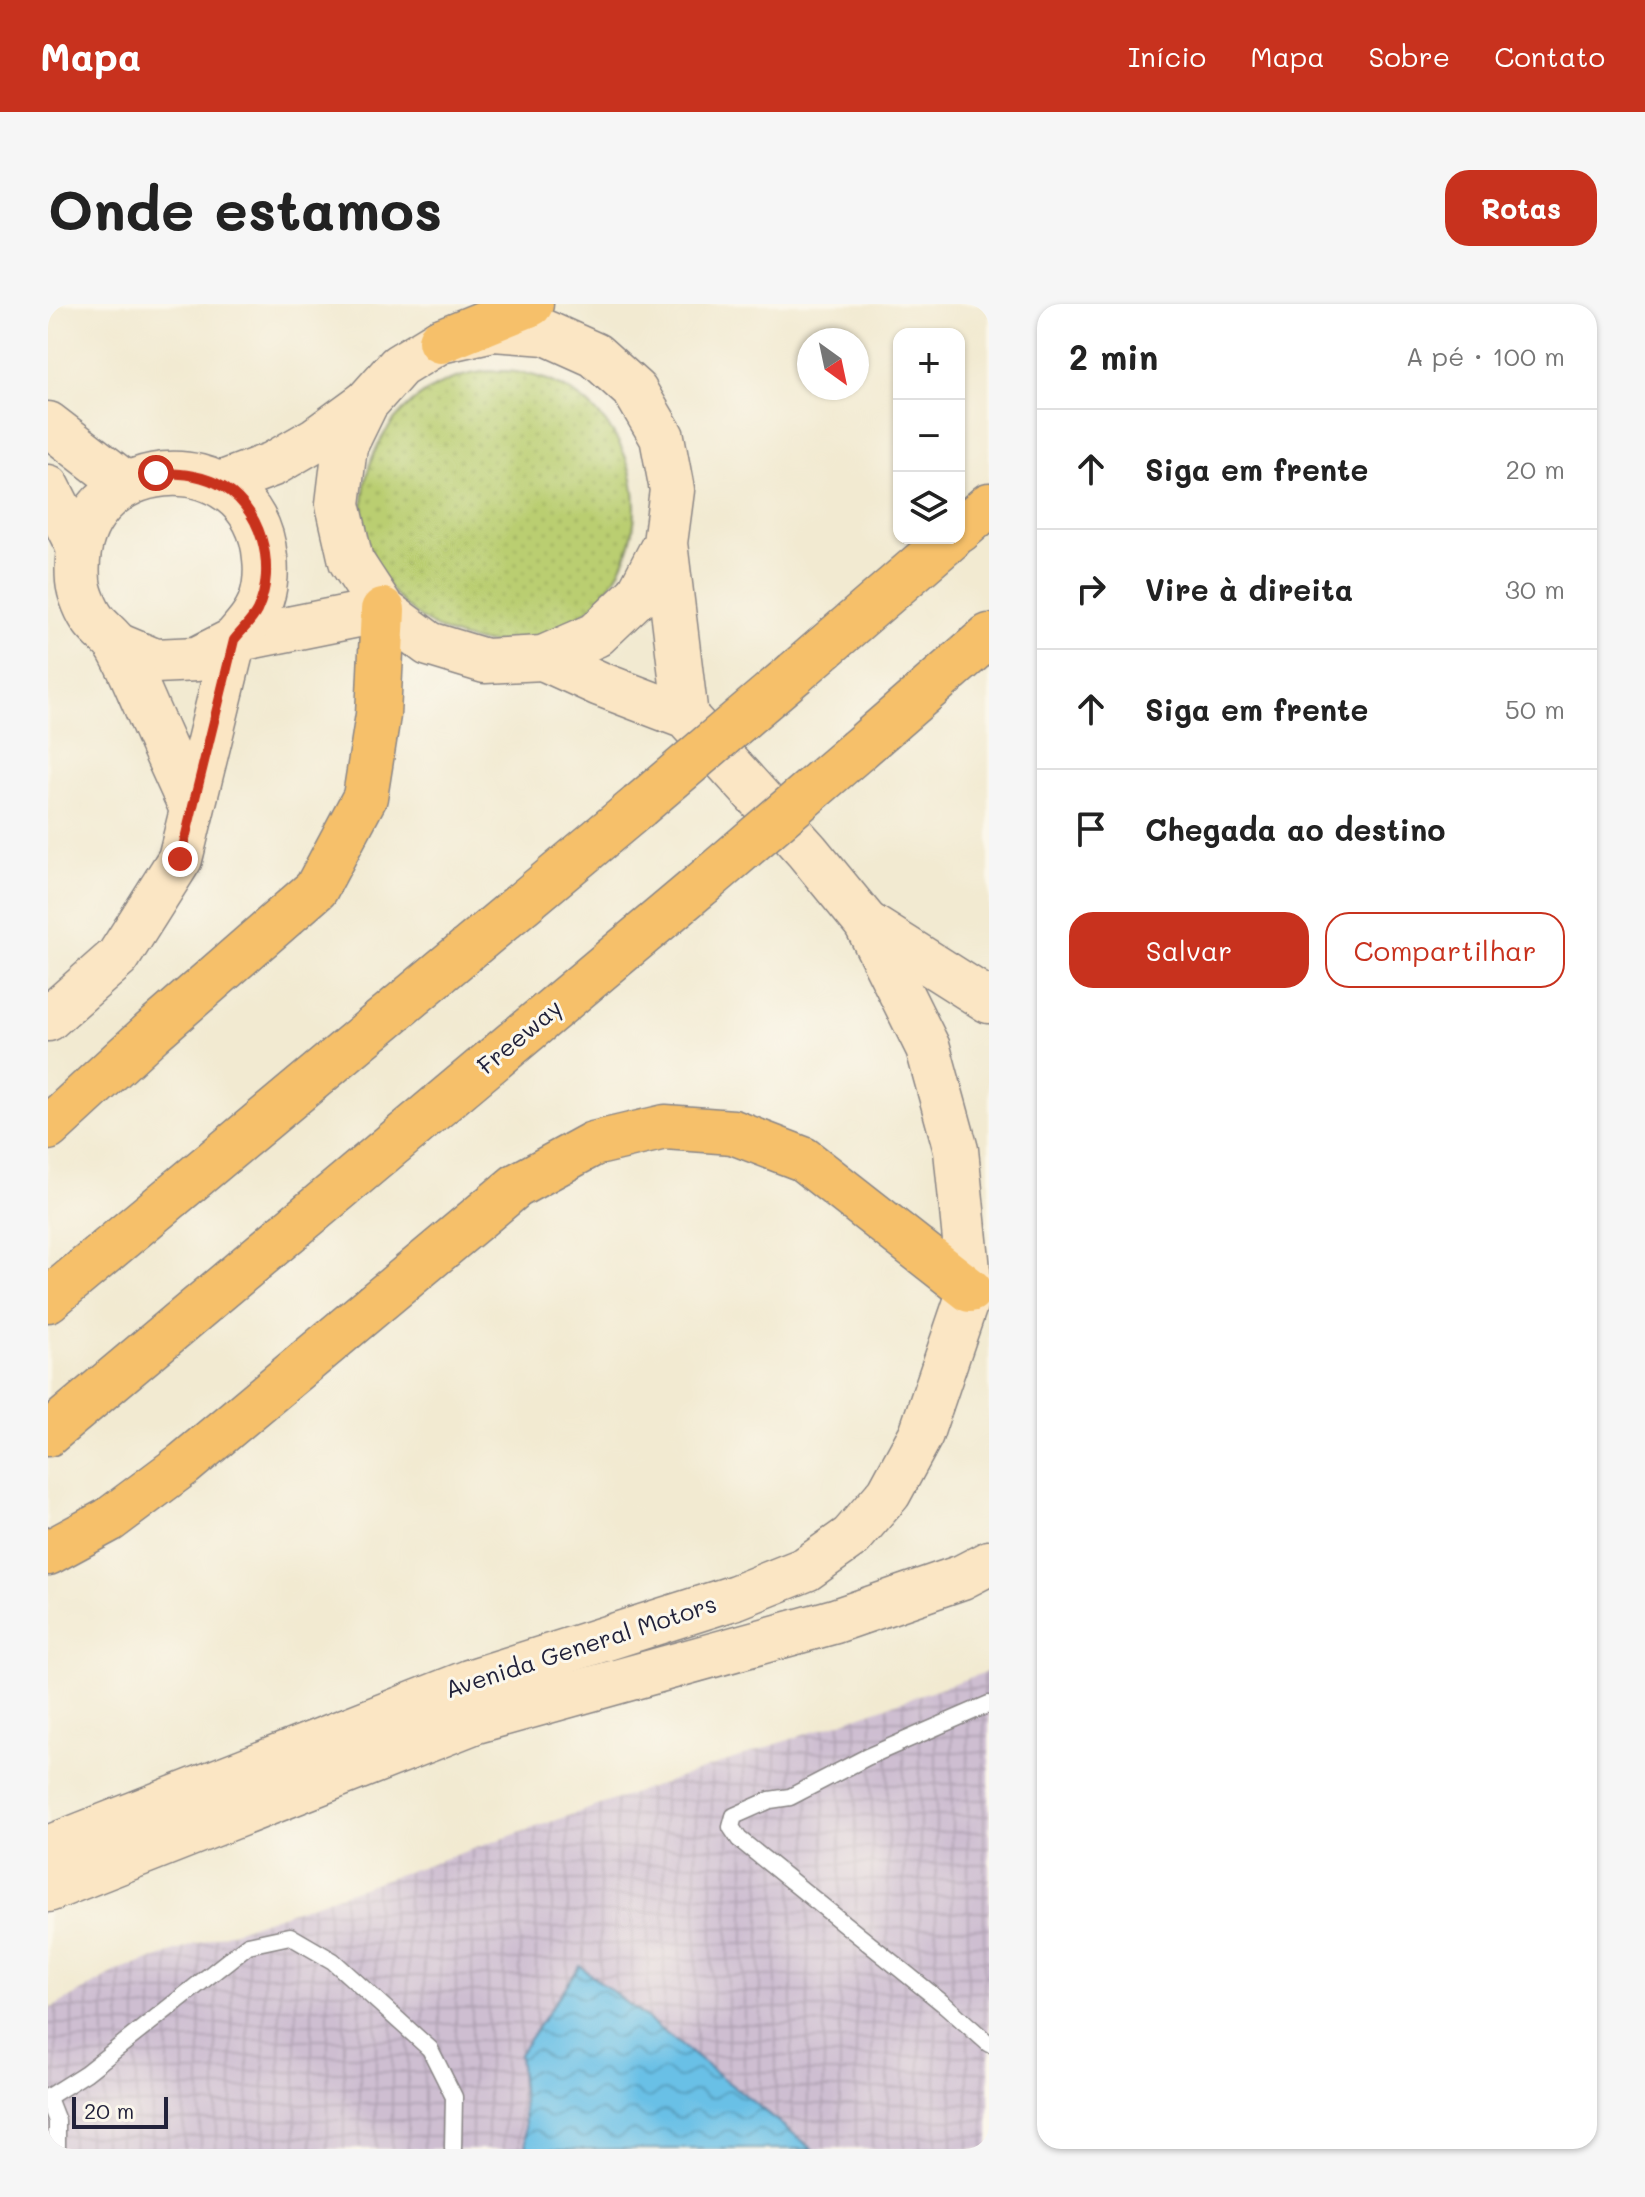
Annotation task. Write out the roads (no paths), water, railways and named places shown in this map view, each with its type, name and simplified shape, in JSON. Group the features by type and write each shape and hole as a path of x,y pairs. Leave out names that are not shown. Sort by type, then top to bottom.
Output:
{"highway":[{"path":"440,341 531,304"},
{"path":"965,526 989,505"},
{"path":"48,1300 639,806 944,544"},
{"path":"48,1128 316,889 365,797 378,715 383,610"},
{"name":"Freeway","path":"48,1434 702,884 989,636"},
{"path":"48,1553 109,1520 184,1464 516,1186 593,1144 665,1127 733,1132 803,1159 980,1307"}],"street":[{"path":"220,484 273,464 316,439 366,403 399,366 440,341 493,329 546,333 595,355 635,391 662,437 672,490 665,543 686,717"},
{"path":"366,403 345,446 338,504 351,561 383,610 429,644 485,661 543,658 596,635 628,605 638,595 665,543"},
{"path":"48,424 126,484"},
{"path":"48,1019 118,957 180,859 234,640 256,611 267,576 264,540 247,508 220,484 189,473 156,473 126,484 104,501 88,522 79,548 78,584 92,619 117,645 191,807"},
{"path":"48,487 79,548"},
{"path":"117,645 155,661 197,659 234,640 383,610"},
{"path":"543,658 686,717 807,851 866,923 928,1048 956,1150 980,1307"},
{"path":"866,923 989,1001"},
{"path":"980,1307 972,1233 989,1177"},
{"name":"Avenida General Motors","path":"48,1848 469,1682 736,1597 806,1569 851,1537 889,1493 921,1434 980,1307"},
{"name":"Avenida General Motors","path":"48,1890 476,1721 835,1621 962,1577 989,1563"}],"lane":[{"path":"989,1704 867,1757 790,1797 770,1800 734,1816 731,1827 739,1839 989,2044"},
{"path":"57,2149 57,2121 48,2097 86,2073 248,1945 290,1936 333,1961 430,2049 454,2097 453,2149"}],"water":[{"path":"580,1966 813,2149 527,2149 519,2054"}]}
